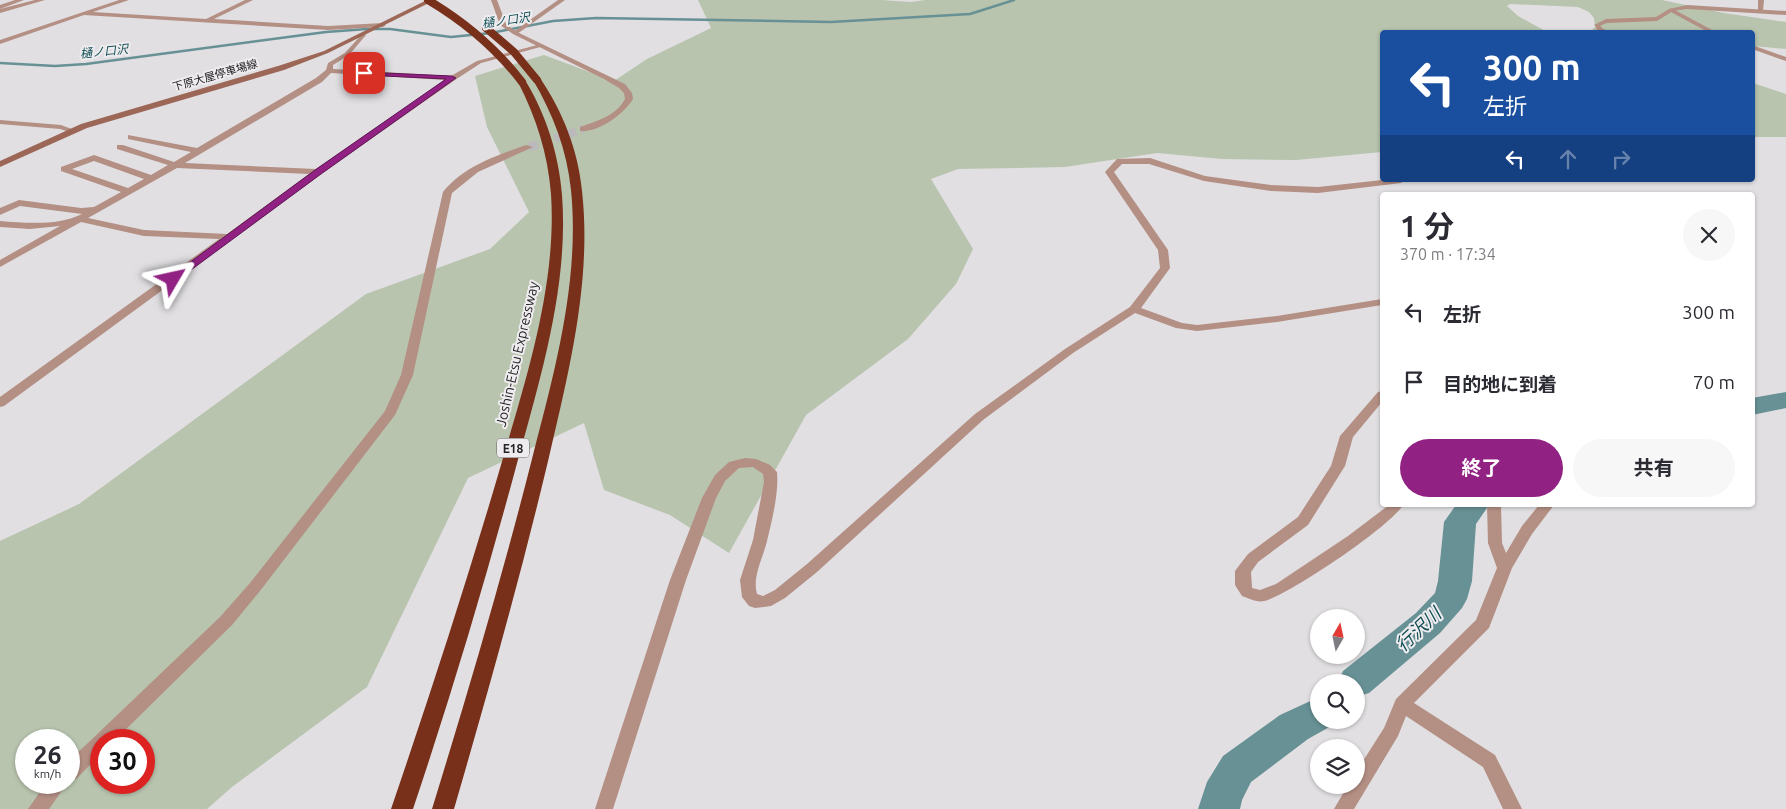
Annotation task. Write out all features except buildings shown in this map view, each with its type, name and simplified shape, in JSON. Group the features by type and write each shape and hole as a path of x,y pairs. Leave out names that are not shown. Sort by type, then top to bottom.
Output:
{"highway":[{"name":"Joshin-Etsu Expressway","path":"428,0 458,18 487,41 548,96 565,133 572,156 576,180 578,238 571,313 549,424 529,507 443,809"},
{"path":"443,0 453,5"},
{"name":"Joshin-Etsu Expressway","path":"402,809 496,510 534,367 553,275 557,211 553,159 530,81 514,52 478,21"}],"main road":[{"name":"下原大屋停車場線","path":"0,164 73,131 140,108 289,65 326,52 432,0"}],"street":[{"path":"0,7 21,0"},
{"path":"0,11 42,0"},
{"path":"0,42 126,0"},
{"path":"207,20 250,0"},
{"path":"494,0 503,25 515,33 607,77 622,86 628,93 629,99 622,111 602,122 583,129"},
{"path":"515,33 562,0"},
{"path":"1761,0 1761,10"},
{"path":"1601,30 1597,25 1606,21 1657,19 1672,10 1687,7 1786,13"},
{"path":"1672,10 1708,30"},
{"path":"85,13 328,28 378,28"},
{"path":"0,264 175,165 319,80 329,71 330,64 347,54 364,35"},
{"path":"0,403 318,172 452,78 479,62 541,46"},
{"path":"1755,48 1786,59"},
{"path":"329,71 452,78"},
{"path":"0,122 61,127 73,131"},
{"path":"131,137 197,151"},
{"path":"120,147 175,165 318,172"},
{"path":"114,729 226,621 255,587 391,412 407,374 448,192 460,178 477,168 529,148"},
{"path":"127,191 64,169 94,158 150,178"},
{"path":"604,809 692,541 720,478 728,468 743,462 755,463 764,466 770,472 771,482 760,540 748,580 750,597 755,602 765,602 780,594 812,568 979,417 1069,351 1134,309 1165,268 1166,259 1163,250 1108,172 1120,161 1150,161 1204,178 1271,188 1318,190 1384,182"},
{"path":"0,212 19,203 81,211 99,208"},
{"path":"0,224 30,226 78,220 144,233 231,237"},
{"path":"1134,309 1180,326 1197,328 1277,319 1380,302"},
{"path":"1380,397 1347,436 1338,466 1303,521 1253,558 1243,571 1243,585 1247,592 1261,596 1281,588 1353,540 1395,507"},
{"path":"1494,507 1495,543 1504,568"},
{"path":"1343,809 1392,731 1402,704 1483,624 1504,568 1527,530 1545,507"},
{"path":"1402,704 1489,761 1513,809"},
{"path":"80,762 90,753"},
{"path":"37,809 49,794"}],"green space":[{"path":"698,0 881,0 911,2 925,0 1662,0 1724,13 1786,22 1786,49 1755,46 1755,30 1592,30 1595,27 1594,18 1589,12 1578,7 1510,4 1507,6 1518,16 1543,30 1380,30 1380,152 1296,160 1222,159 1157,153 1065,167 958,169 931,179 973,249 956,284 908,339 806,415 729,553 670,515 604,490 584,423 468,478 367,687 232,787 207,809 0,809 0,541 79,504 366,294 490,249 529,212 487,127 475,76 544,55 614,81 647,59 711,28"},
{"path":"1755,84 1786,94 1786,137 1755,137"}],"waterway":[{"name":"樋ノ口沢","path":"0,63 55,66 86,64 326,32 367,29 390,29 451,37 491,33 553,21 596,18 831,22 970,14 1014,0"},
{"name":"行沢川","path":"1755,406 1786,400"},
{"name":"行沢川","path":"1365,675 1428,623 1450,599 1455,581 1460,522 1471,507"},
{"name":"行沢川","path":"1219,809 1222,796 1237,769 1294,727 1310,718"}],"tunnel":[{"path":"529,147 583,129"}],"route":[{"path":"173,279 272,208 318,172 452,78 364,73"}]}
